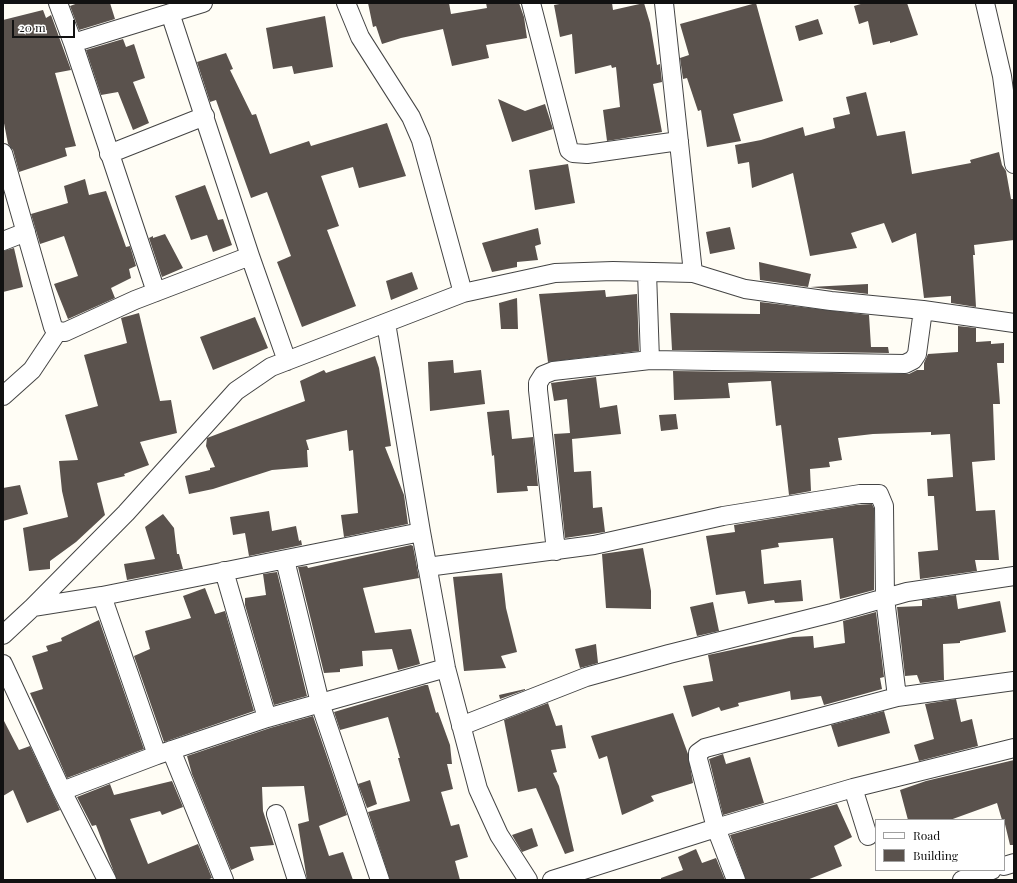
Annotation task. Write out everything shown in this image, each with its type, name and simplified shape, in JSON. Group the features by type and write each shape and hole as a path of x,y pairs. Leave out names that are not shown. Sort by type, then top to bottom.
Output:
{"street":[{"path":"58,3 73,43 156,292"},
{"path":"73,43 203,3"},
{"path":"346,3 360,37 411,116 421,140 463,293"},
{"path":"531,3 569,150 573,153 587,154 679,141"},
{"path":"664,3 693,273"},
{"path":"985,3 1008,75 1014,164"},
{"path":"170,13 250,256 287,361"},
{"path":"109,154 205,116"},
{"path":"3,153 53,326 58,331 65,332 156,292 250,256"},
{"path":"3,242 26,232"},
{"path":"3,635 33,607 126,513 236,391 271,367 463,293 555,273 613,271 693,273 745,289 831,301 923,310 1014,323"},
{"path":"647,272 650,360"},
{"path":"556,551 538,383 543,375 553,371 650,360 905,364 913,360 917,354 923,310"},
{"path":"386,323 427,568 446,668 478,789 499,835 528,880"},
{"path":"3,396 32,370 58,331"},
{"path":"427,568 594,545 723,516 874,493 879,494 884,506 885,598 897,697"},
{"path":"33,607 102,596 421,532"},
{"path":"285,560 320,703 380,880"},
{"path":"461,726 586,677 907,592 1014,577 1014,560"},
{"path":"224,571 267,718"},
{"path":"102,596 164,752 224,880"},
{"path":"3,664 62,791 107,880"},
{"path":"62,791 164,752 267,718 446,668"},
{"path":"736,880 716,828 698,759 698,753 705,748 897,697 1014,681"},
{"path":"552,880 716,828 853,788 1014,748"},
{"path":"853,788 868,836"},
{"path":"276,814 298,880"},
{"path":"962,880 989,871"}],"building":[{"path":"78,3 110,3 115,19 79,30 70,6"},
{"path":"368,3 449,3 451,14 487,8 486,3 519,3 524,17 527,38 486,45 489,58 452,66 443,29 401,38 382,44 376,26 373,27"},
{"path":"565,3 612,3 613,10 644,3 650,23 657,65 660,64 662,82 653,84 662,132 607,141 603,110 620,107 616,67 612,68 611,65 575,74 572,34 560,37 554,5"},
{"path":"756,3 783,101 733,114 741,141 707,147 701,110 698,111 687,78 683,79 680,58 689,55 680,24"},
{"path":"864,3 907,3 918,35 890,43 890,41 873,45 868,21 859,24 854,6"},
{"path":"43,10 46,18 51,15 71,70 55,73 76,146 65,148 67,156 19,172 13,150 8,144 3,118 3,20"},
{"path":"325,16 333,67 294,74 292,66 273,69 266,28"},
{"path":"818,19 823,34 799,41 795,26"},
{"path":"123,39 126,47 134,44 145,78 133,82 149,123 133,130 118,92 101,95 86,50"},
{"path":"226,53 233,69 230,70 252,115 256,114 270,154 309,141 311,146 387,123 406,176 359,188 353,167 321,176 339,226 327,230 356,306 302,327 277,262 291,256 267,192 251,198 216,100 210,102 197,62"},
{"path":"866,92 877,136 905,131 912,174 971,163 970,160 999,152 1002,165 1006,171 1011,199 1014,199 1014,240 974,245 975,255 973,255 976,307 951,303 951,296 924,298 916,233 892,243 884,223 851,233 857,248 810,256 793,173 752,188 749,162 738,164 735,145 761,140 803,127 805,136 835,128 833,118 850,114 846,97"},
{"path":"498,99 525,111 545,104 553,129 512,142"},
{"path":"568,164 575,203 535,210 529,170"},
{"path":"85,179 89,195 106,191 126,247 130,246 136,266 129,269 131,278 111,288 115,298 68,319 54,284 78,276 64,236 40,244 31,214 68,203 64,186"},
{"path":"205,185 218,220 223,219 232,245 213,252 207,235 191,240 175,196"},
{"path":"730,227 735,249 710,254 706,232"},
{"path":"538,228 541,244 535,246 538,260 517,262 517,267 492,272 482,243"},
{"path":"165,234 183,268 162,277 149,238"},
{"path":"14,248 23,287 3,292 3,251"},
{"path":"759,262 811,274 808,287 760,280"},
{"path":"412,272 418,289 391,300 386,281"},
{"path":"868,284 868,294 810,287"},
{"path":"605,290 606,297 637,294 639,351 548,362 539,294"},
{"path":"517,298 518,329 501,329 499,303"},
{"path":"760,302 869,315 871,347 888,347 889,353 672,350 670,313 760,314"},
{"path":"139,313 160,401 171,400 177,433 140,442 149,465 124,474 125,476 97,483 105,515 76,542 50,561 50,569 29,571 23,528 68,517 62,491 59,461 78,460 65,415 98,406 84,355 127,343 121,318"},
{"path":"255,317 268,348 213,370 200,337"},
{"path":"958,326 976,328 976,342 991,341 991,344 1004,343 1004,363 997,363 1000,404 993,404 995,460 972,462 976,511 995,510 999,560 975,560 977,571 920,579 918,552 938,550 934,496 928,496 927,479 953,477 950,434 931,435 931,432 873,434 838,438 842,460 829,462 830,467 810,469 811,491 789,495 781,425 776,426 771,381 728,383 730,398 674,400 673,371 909,374 917,370 924,370 924,363 928,354 958,352"},
{"path":"375,356 379,368 391,446 385,447 404,495 408,524 344,537 341,515 358,513 353,450 349,451 347,430 306,440 309,450 307,450 308,467 272,470 213,489 189,494 185,476 210,470 210,468 215,467 206,446 207,438 305,401 300,381 324,370 326,373"},
{"path":"453,360 454,373 481,370 485,404 430,411 428,362"},
{"path":"596,377 600,408 617,405 621,434 572,439 574,472 591,471 593,508 602,507 605,532 565,538 554,434 570,433 567,399 554,401 551,383"},
{"path":"509,410 512,439 533,437 538,486 527,486 528,491 497,493 494,455 492,456 487,412"},
{"path":"676,414 678,429 661,431 659,415"},
{"path":"20,485 28,514 3,521 3,488"},
{"path":"872,504 874,508 874,590 840,599 833,538 778,543 779,547 761,550 764,584 801,580 803,601 775,603 774,600 748,604 745,591 716,595 706,536 735,532 734,525 856,505"},
{"path":"269,511 272,531 296,526 299,541 301,540 302,545 249,556 245,533 233,535 230,517"},
{"path":"163,514 174,528 177,554 179,554 183,569 127,580 124,564 155,559 145,527"},
{"path":"411,545 413,546 419,578 363,588 375,633 411,629 420,664 398,670 392,649 362,651 363,666 340,669 340,672 324,673 298,567 307,566 308,568"},
{"path":"643,548 651,591 651,609 606,608 602,554"},
{"path":"277,572 307,696 274,705 245,605 245,598 266,595 263,574"},
{"path":"502,573 506,608 517,652 501,656 506,668 464,671 453,577"},
{"path":"205,588 215,614 225,611 254,711 164,742 134,656 150,649 145,631 191,618 183,596"},
{"path":"956,595 958,609 1000,601 1006,632 960,641 960,643 943,644 944,680 920,683 917,675 905,676 897,607 922,606 922,600"},
{"path":"713,602 719,631 697,636 690,607"},
{"path":"876,612 884,677 880,678 882,689 824,705 821,696 791,700 790,691 738,703 739,706 721,711 719,707 692,717 683,686 713,681 708,655 793,637 813,636 814,648 845,643 843,621"},
{"path":"99,620 144,749 67,778 30,693 43,689 32,656 48,651 46,646 62,641 61,638"},
{"path":"596,644 598,663 580,668 575,649"},
{"path":"428,685 436,713 438,712 450,745 452,764 447,764 453,789 441,792 451,826 459,824 468,857 455,861 460,880 390,880 368,812 410,801 398,758 400,758 388,717 340,730 334,712"},
{"path":"525,690 500,699 499,695"},
{"path":"956,699 961,722 972,719 978,746 919,761 914,745 934,739 925,704"},
{"path":"548,703 556,726 562,725 566,748 551,750 557,772 553,773 559,786 574,851 565,854 536,788 518,792 504,720"},
{"path":"884,711 890,733 838,747 831,725"},
{"path":"673,713 688,754 693,783 651,796 654,801 622,815 607,756 599,759 591,736"},
{"path":"313,716 347,815 319,826 329,856 343,852 353,880 307,880 298,824 309,821 304,786 262,787 263,811 274,845 250,847 254,860 231,870 192,774 187,756 270,728"},
{"path":"3,719 19,750 30,746 60,810 27,823 13,790 3,796"},
{"path":"723,754 726,764 750,757 764,803 723,815 709,759"},
{"path":"1014,760 1014,845 1010,845 1005,819 1002,819 997,803 953,819 908,819 900,790 926,781"},
{"path":"370,780 377,804 367,808 358,784"},
{"path":"172,781 183,807 162,815 160,811 130,819 148,864 198,844 212,878 207,880 117,880 96,825 92,826 77,797 110,784 114,795"},
{"path":"837,804 852,837 834,846 842,866 807,880 746,880 730,835"},
{"path":"532,828 538,846 522,852 512,835"},
{"path":"696,849 702,863 716,858 725,880 661,880 661,878 683,870 678,857"}]}
